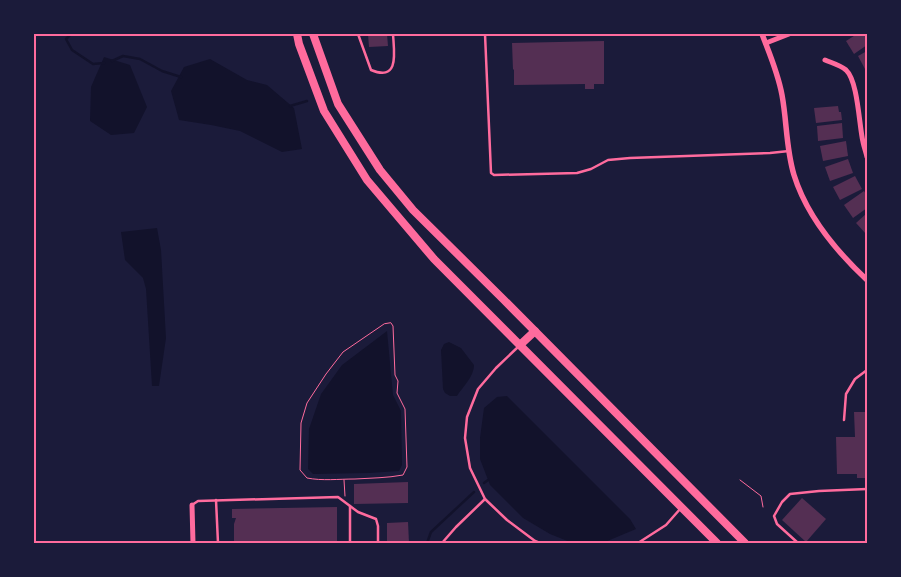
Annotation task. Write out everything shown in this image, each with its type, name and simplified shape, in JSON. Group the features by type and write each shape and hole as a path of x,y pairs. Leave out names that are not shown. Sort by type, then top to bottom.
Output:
{"main road":[{"path":"297,34 324,111 367,180 434,258 717,543"},
{"path":"313,34 338,104 380,170 413,210 745,543"},
{"path":"520,345 535,331"}],"street":[{"path":"762,34 774,62 782,95 789,151 800,190 810,211 828,238 867,280"},
{"path":"766,43 789,34"},
{"path":"825,60 847,71 852,79 862,142 867,157"},
{"path":"192,505 193,543"}],"lane":[{"path":"358,34 371,70 383,73 389,71 392,67 394,59 393,34"},
{"path":"485,34 491,172 494,176 577,173 591,169 608,160 630,158 789,151"},
{"path":"520,345 478,389 467,417 465,438 470,468 485,499 507,520 540,543"},
{"path":"844,420 846,394 855,379 867,370"},
{"path":"798,543 777,524 774,516 782,502 790,494 867,490"},
{"path":"192,505 198,500 338,497 358,512 376,519 378,543"},
{"path":"442,543 485,499"},
{"path":"216,500 218,543"},
{"path":"350,506 350,543"},
{"path":"638,543 666,526 681,507"}],"path":[{"path":"391,323 393,326 395,375 398,381 396,393 405,409 407,467 403,475 344,479 306,478 300,470 301,423 307,403 343,352 384,324 391,323"},
{"path":"344,479 345,502"},
{"path":"740,480 761,496 763,507"}],"shaded area":[{"path":"104,57 130,65 147,107 134,133 111,135 90,121 91,87"},
{"path":"210,59 247,80 267,85 294,108 302,149 282,152 240,131 179,120 171,91 184,67"},
{"path":"157,228 161,250 166,338 159,386 152,386 146,289 143,278 125,260 121,232"},
{"path":"387,331 393,395 401,411 402,465 399,471 313,474 308,469 309,429 321,394 342,365"},
{"path":"449,342 461,348 474,365 470,377 457,396 450,396 443,389 441,350 444,344"},
{"path":"507,396 630,519 636,529 605,542 570,542 550,534 523,518 490,485 480,459 480,438 484,408 497,397"}],"building":[{"path":"368,34 387,34 388,46 369,47"},
{"path":"857,34 867,34 867,45 854,54 846,41"},
{"path":"604,41 604,84 594,84 594,89 585,89 585,84 514,85 512,43"},
{"path":"867,51 867,68 865,69 858,56"},
{"path":"838,106 842,120 816,123 814,108"},
{"path":"842,123 843,138 818,141 817,126"},
{"path":"846,141 848,156 823,161 820,146"},
{"path":"848,159 853,173 830,181 825,167"},
{"path":"855,176 862,189 840,200 833,187"},
{"path":"864,191 867,196 867,208 853,218 844,205"},
{"path":"867,213 867,233 866,234 856,223"},
{"path":"854,412 867,412 867,478 857,478 857,474 837,474 836,437 855,437"},
{"path":"408,482 408,503 354,504 354,484"},
{"path":"802,498 826,519 806,542 782,520"},
{"path":"337,507 337,543 234,543 234,524 236,518 232,518 232,509"},
{"path":"408,522 409,543 387,543 387,523"}],"waterway":[{"path":"71,34 66,39 72,50 93,64 104,63"},
{"path":"112,61 123,56 140,59 162,71 181,77"},
{"path":"290,106 307,101"},
{"path":"484,483 488,480"},
{"path":"427,543 431,532 474,492"}]}
